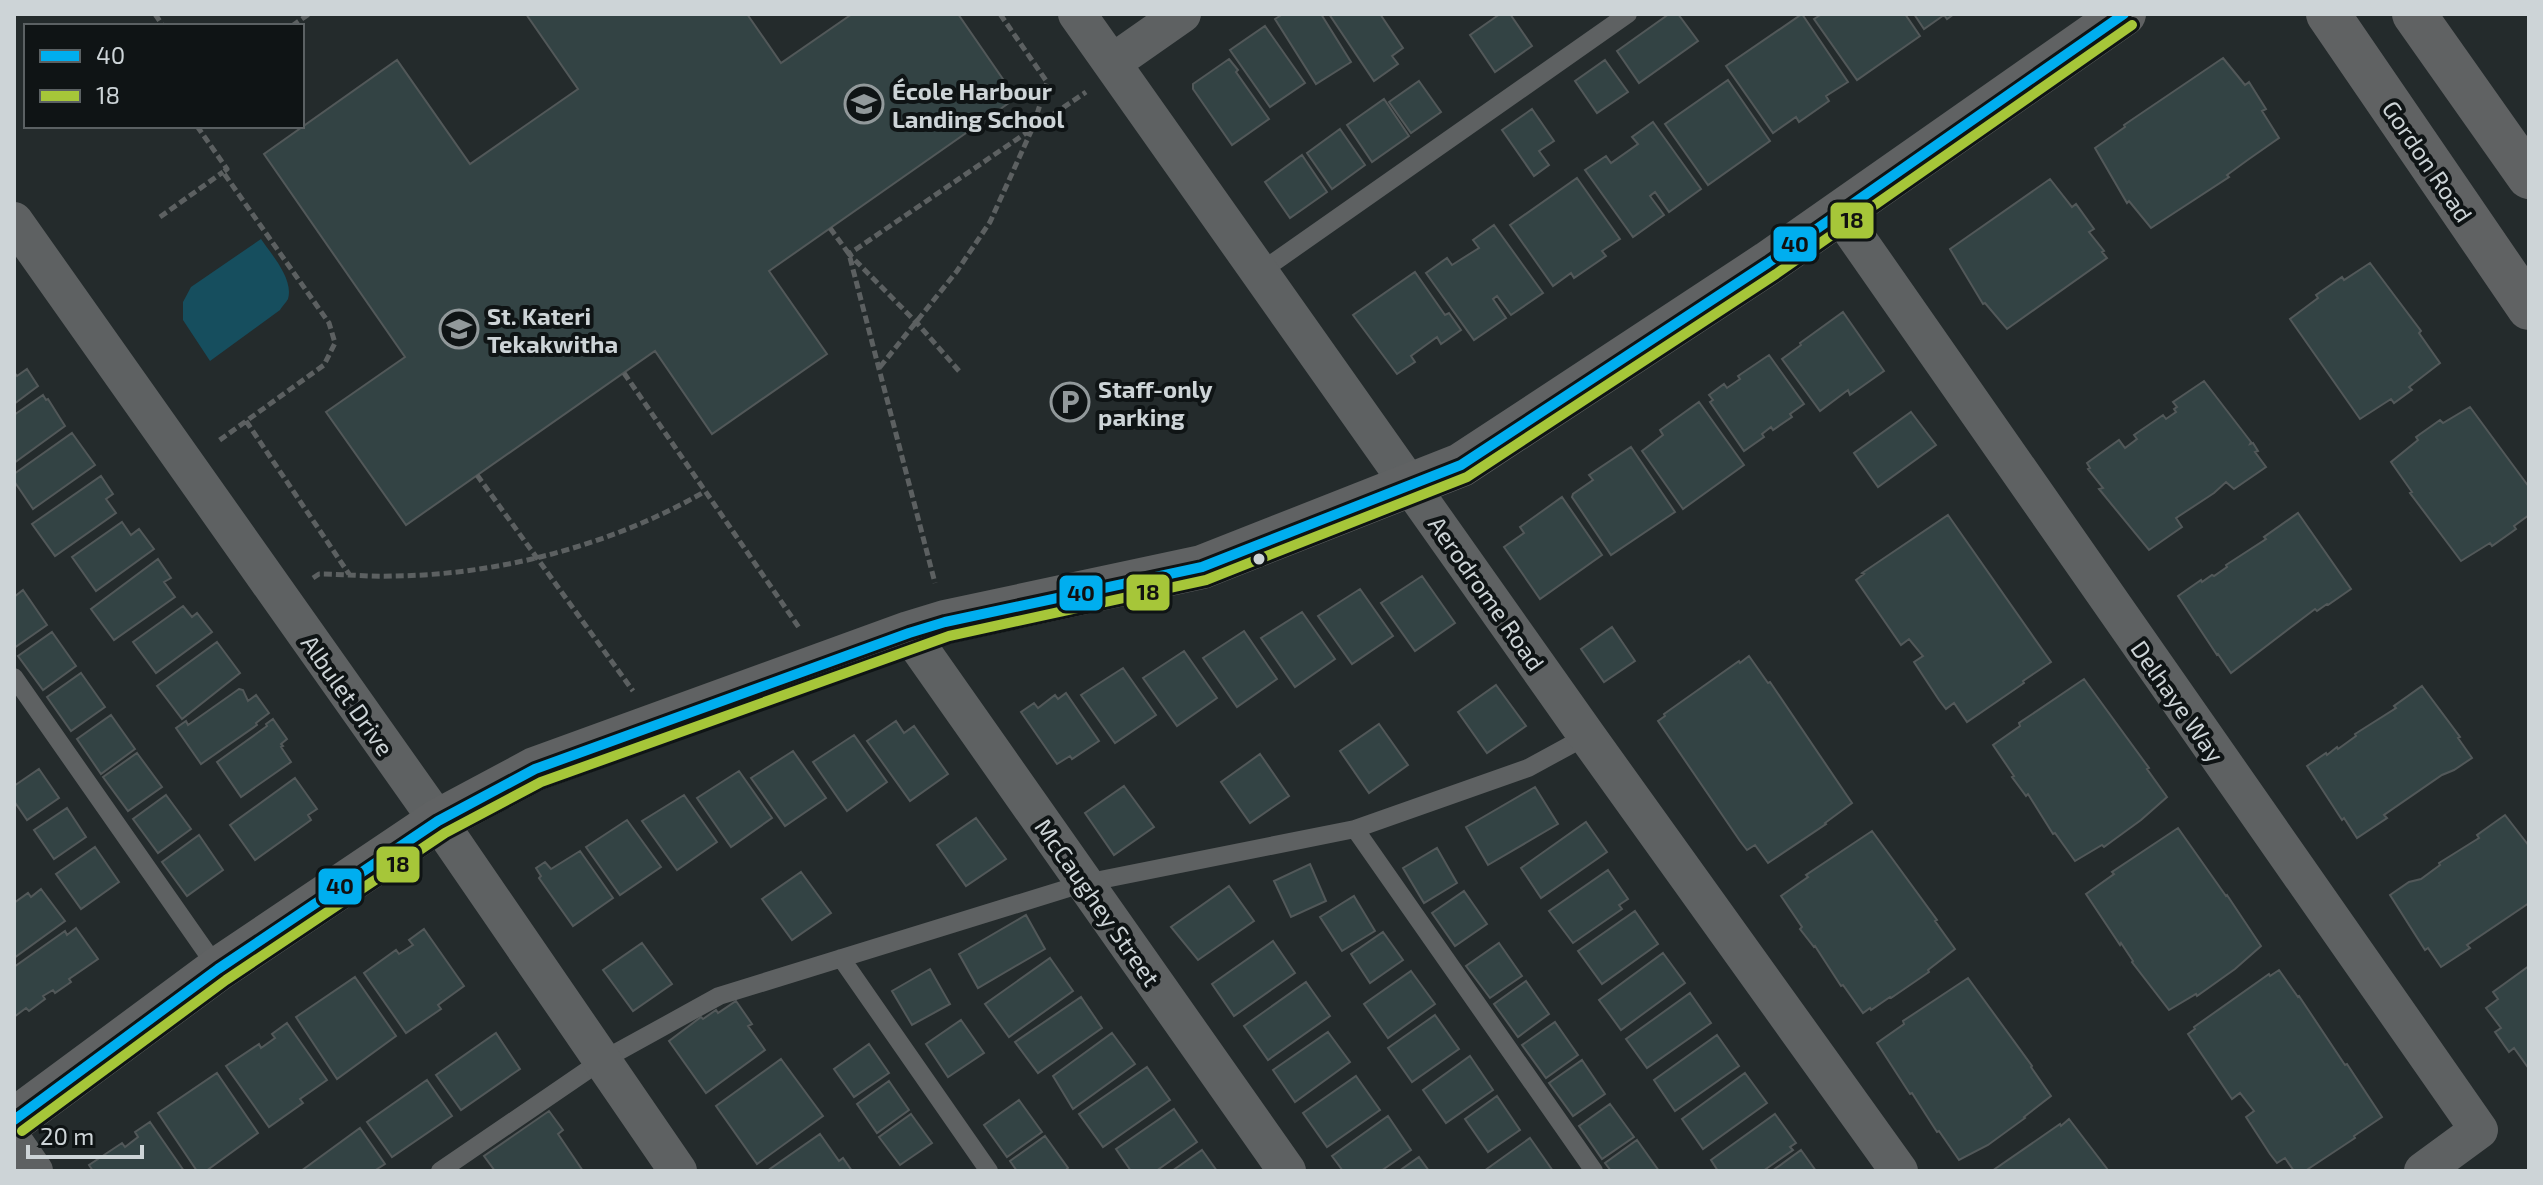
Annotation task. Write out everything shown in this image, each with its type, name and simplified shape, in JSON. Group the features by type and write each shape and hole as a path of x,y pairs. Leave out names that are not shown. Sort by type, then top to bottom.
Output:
{"street":[{"name":"Aerodrome Road","path":"1077,14 1587,736 1899,1171"},
{"path":"1115,67 1182,14"},
{"path":"14,1120 218,969 438,821 535,769 823,662 927,628 1202,567 1461,465 1840,214 2124,14"},
{"name":"Gordon Road","path":"2328,14 2529,308"},
{"path":"2414,14 2529,177"},
{"name":"Delhaye Way","path":"1840,214 2479,1130 2423,1171"},
{"name":"Albulet Drive","path":"14,221 438,821 678,1171"},
{"name":"McCaughey Street","path":"927,628 1085,883 1287,1171"},
{"path":"14,1142 34,1171"}],"lane":[{"path":"1260,272 1628,14"},
{"path":"14,677 218,969"},
{"path":"440,1171 601,1061 719,996 1085,883 1355,829 1528,768 1587,736"},
{"path":"1355,829 1594,1171"},
{"path":"841,958 989,1171"}],"path":[{"path":"880,367 957,271 990,222 1033,127 1047,82 1000,14"},
{"path":"849,254 1115,67"},
{"path":"160,217 227,169 198,128"},
{"path":"186,464 324,365 335,343 329,323 223,172"},
{"path":"830,228 849,254 959,371"},
{"path":"849,254 880,367 927,628"},
{"path":"624,373 823,662"},
{"path":"246,421 349,575"},
{"path":"477,475 657,724"},
{"path":"281,600 319,574 394,576 480,568 535,558 616,533 678,507 704,492"}],"shaded area":[{"path":"261,239 285,275 288,299 280,310 210,361 183,320 183,302 191,287"}],"building":[{"path":"526,14 747,14 781,63 852,14 958,14 1016,98 769,271 827,354 712,434 655,351 406,525 326,412 405,357 264,154 397,60 470,164 578,89"},
{"path":"1283,14 1321,14 1351,62 1316,84 1275,19"},
{"path":"1329,14 1380,14 1403,48 1392,56 1398,64 1374,81"},
{"path":"1500,14 1510,14 1532,46 1495,72 1470,35"},
{"path":"1669,14 1678,14 1698,41 1639,83 1617,51"},
{"path":"1802,14 1848,82 1826,96 1829,101 1799,122 1796,117 1773,133 1726,66"},
{"path":"1822,14 1905,14 1920,36 1857,80 1814,19"},
{"path":"1914,14 1954,14 1947,19 1944,15 1924,29"},
{"path":"1265,26 1305,83 1270,107 1230,50"},
{"path":"2223,58 2245,85 2249,82 2279,138 2227,175 2229,177 2151,228 2129,201 2127,203 2095,148"},
{"path":"1229,59 1269,119 1232,145 1193,89 1193,84"},
{"path":"1605,60 1628,92 1597,113 1575,81"},
{"path":"1728,80 1770,141 1708,185 1665,124"},
{"path":"1419,81 1441,112 1411,133 1389,102"},
{"path":"1384,99 1409,136 1372,162 1347,125"},
{"path":"1532,109 1554,141 1539,151 1549,165 1534,176 1502,130"},
{"path":"1653,122 1701,189 1669,212 1655,192 1650,196 1664,215 1633,237 1585,170 1606,156 1611,163 1638,144 1632,137"},
{"path":"1340,129 1365,165 1332,189 1307,153"},
{"path":"1302,155 1327,192 1290,218 1265,182"},
{"path":"1577,178 1620,239 1602,251 1606,256 1574,278 1571,273 1553,286 1510,225"},
{"path":"2050,179 2072,207 2076,204 2094,229 2089,232 2107,258 2007,329 1983,304 1950,249"},
{"path":"1494,225 1543,293 1511,315 1497,296 1493,299 1506,318 1474,340 1426,273 1447,258 1452,265 1479,248 1473,240"},
{"path":"2370,263 2421,331 2419,333 2440,363 2394,403 2391,399 2360,419 2290,319 2318,298 2316,295"},
{"path":"1415,272 1445,315 1449,313 1461,330 1441,344 1437,337 1411,356 1415,362 1397,374 1353,315"},
{"path":"1843,312 1884,371 1850,395 1848,390 1820,411 1782,359"},
{"path":"1769,355 1804,404 1790,414 1792,417 1773,430 1771,427 1762,434 1764,437 1744,451 1710,402 1713,400 1709,395 1724,384 1727,388 1740,379 1738,376"},
{"path":"27,369 38,386 14,404 14,372 17,376"},
{"path":"2204,381 2250,444 2253,443 2258,451 2255,452 2266,467 2234,489 2226,482 2176,518 2182,527 2149,550 2099,489 2103,488 2087,463 2119,440 2125,448 2137,439 2134,435 2163,415 2166,419 2176,412 2173,402"},
{"path":"43,395 65,426 14,463 14,415"},
{"path":"1699,402 1744,465 1683,509 1642,451 1663,435 1660,430"},
{"path":"2470,407 2529,487 2529,515 2492,546 2490,543 2461,561 2391,462 2418,440 2416,437 2440,420 2443,423"},
{"path":"1911,412 1936,445 1878,487 1854,453"},
{"path":"72,433 95,465 33,509 14,481 14,474"},
{"path":"1631,447 1675,512 1611,555 1572,497 1593,480 1589,475"},
{"path":"101,476 113,494 106,499 116,513 55,556 32,524"},
{"path":"1562,497 1602,555 1540,599 1504,547 1524,533 1520,527"},
{"path":"2298,513 2351,589 2328,605 2317,611 2315,609 2231,673 2178,596 2201,580 2214,576"},
{"path":"1948,515 2051,662 1967,722 1954,703 1946,709 1914,662 1923,656 1909,639 1901,645 1856,580"},
{"path":"122,522 131,535 139,529 154,549 96,591 72,557"},
{"path":"158,559 171,578 164,582 175,597 114,640 91,609"},
{"path":"1422,576 1455,623 1415,651 1381,603"},
{"path":"1360,589 1393,636 1352,664 1318,616"},
{"path":"23,590 47,625 14,648 14,597"},
{"path":"183,606 192,617 197,613 212,632 156,673 133,642"},
{"path":"1302,612 1335,659 1295,687 1261,638"},
{"path":"1612,627 1635,661 1604,682 1581,649"},
{"path":"1244,631 1277,679 1237,707 1203,658"},
{"path":"52,632 76,666 43,690 18,656"},
{"path":"217,642 240,673 182,719 157,686"},
{"path":"1184,651 1217,698 1177,726 1143,678"},
{"path":"1749,656 1852,803 1768,863 1755,845 1747,850 1740,841 1658,721"},
{"path":"1123,668 1156,715 1115,743 1081,695"},
{"path":"81,673 105,707 71,731 47,697"},
{"path":"2084,679 2167,797 2104,847 2102,845 2075,861 2053,834 2028,794 2026,796 2012,777 1993,745 2020,726 2019,723"},
{"path":"1496,685 1526,726 1487,753 1458,712"},
{"path":"2422,686 2472,758 2384,815 2387,818 2357,838 2307,766 2338,749"},
{"path":"239,689 243,690 248,701 256,695 269,713 201,764 176,728 186,721 188,725"},
{"path":"1066,693 1099,741 1072,759 1070,756 1057,764 1021,712 1034,703 1038,708 1055,695 1058,699"},
{"path":"111,715 135,749 101,774 77,739"},
{"path":"273,719 287,739 281,747 291,762 241,797 217,762"},
{"path":"896,721 904,733 914,726 948,774 910,801 867,741"},
{"path":"1379,724 1408,765 1369,793 1340,751"},
{"path":"854,735 887,782 847,811 813,762"},
{"path":"793,751 826,798 785,826 751,778"},
{"path":"137,753 162,787 128,811 103,777"},
{"path":"1260,754 1289,796 1250,823 1221,782"},
{"path":"39,769 59,798 27,820 14,801 14,786"},
{"path":"739,771 772,818 731,847 697,798"},
{"path":"295,778 317,809 308,815 311,820 255,860 230,825"},
{"path":"1124,786 1154,827 1114,855 1085,813"},
{"path":"1535,787 1558,824 1488,865 1466,827"},
{"path":"166,795 191,829 158,853 133,819"},
{"path":"684,795 717,842 677,870 642,821"},
{"path":"67,808 86,837 54,859 34,830"},
{"path":"2505,815 2529,846 2529,903 2467,945 2470,948 2441,967 2428,948 2425,950 2390,895 2409,882 2421,879 2439,863 2479,838 2477,835"},
{"path":"976,818 1006,859 966,886 937,845"},
{"path":"627,820 661,867 620,895 586,847"},
{"path":"1586,822 1607,852 1541,898 1521,868"},
{"path":"2178,828 2261,946 2197,996 2169,1010 2086,894 2114,874 2112,872"},
{"path":"1872,831 1955,949 1929,972 1863,1013 1800,929 1802,927 1781,896 1808,877 1806,875"},
{"path":"199,835 223,870 187,896 162,862"},
{"path":"95,847 119,882 81,909 56,874"},
{"path":"1437,848 1457,883 1424,903 1403,868"},
{"path":"580,851 613,898 573,926 539,878 541,876 536,868 545,862 551,869"},
{"path":"1310,864 1326,901 1291,917 1274,881"},
{"path":"1608,870 1628,899 1619,905 1622,909 1573,943 1549,911"},
{"path":"801,872 831,913 792,940 762,899"},
{"path":"1229,886 1254,921 1198,960 1171,927"},
{"path":"41,889 65,921 14,958 14,903 28,893 31,897"},
{"path":"1464,891 1487,924 1455,946 1432,913"},
{"path":"1354,896 1375,931 1342,951 1320,917"},
{"path":"1635,911 1658,944 1602,984 1578,951"},
{"path":"1026,915 1045,949 978,988 959,954"},
{"path":"76,928 98,959 55,993 53,990 43,996 45,999 29,1011 26,1008 14,1017 14,967 65,931 67,935"},
{"path":"424,929 464,986 438,1005 441,1009 406,1033 364,973 396,950 399,954 413,945 409,940"},
{"path":"1383,932 1403,960 1370,983 1351,954"},
{"path":"1273,941 1295,973 1234,1016 1212,984"},
{"path":"642,943 672,984 633,1011 603,970"},
{"path":"1499,943 1522,976 1490,998 1466,966"},
{"path":"1663,953 1685,983 1621,1030 1599,1000"},
{"path":"1050,958 1073,991 1009,1037 985,1004"},
{"path":"2529,966 2529,1069 2514,1048 2509,1052 2495,1032 2501,1028 2486,1008 2498,999 2493,992"},
{"path":"930,969 950,1004 912,1025 892,991"},
{"path":"2279,970 2382,1117 2305,1171 2294,1171 2285,1158 2277,1163 2246,1117 2254,1111 2240,1093 2232,1099 2188,1034 2269,974"},
{"path":"1411,971 1435,1004 1388,1038 1364,1004"},
{"path":"355,977 396,1036 337,1079 296,1017"},
{"path":"1968,978 2051,1096 1988,1145 1959,1160 1877,1043 1904,1024 1903,1021"},
{"path":"1526,981 1549,1014 1518,1037 1494,1004"},
{"path":"1306,982 1330,1016 1268,1060 1244,1026"},
{"path":"1690,993 1711,1023 1647,1068 1626,1039"},
{"path":"1081,997 1102,1028 1038,1073 1015,1042"},
{"path":"736,1001 752,1024 748,1026 765,1050 706,1093 669,1041 701,1017 703,1019 716,1010 718,1013"},
{"path":"1435,1015 1459,1049 1412,1082 1388,1048"},
{"path":"961,1020 984,1053 948,1077 926,1044"},
{"path":"1555,1022 1578,1055 1546,1078 1522,1045"},
{"path":"287,1023 327,1080 300,1099 303,1103 269,1127 226,1066 259,1044 261,1048 275,1038 272,1034"},
{"path":"1328,1032 1350,1062 1295,1102 1273,1070"},
{"path":"496,1033 520,1069 461,1110 436,1075"},
{"path":"1112,1033 1135,1064 1073,1109 1053,1076"},
{"path":"1717,1035 1739,1066 1675,1111 1654,1080"},
{"path":"869,1044 889,1073 854,1097 834,1069"},
{"path":"1470,1056 1493,1090 1446,1123 1423,1090"},
{"path":"781,1059 823,1116 757,1164 716,1106"},
{"path":"1582,1060 1605,1094 1573,1116 1549,1083"},
{"path":"1147,1067 1170,1100 1103,1147 1079,1114"},
{"path":"217,1073 258,1133 206,1171 197,1171 158,1113"},
{"path":"1745,1073 1767,1103 1703,1149 1682,1119"},
{"path":"1356,1076 1380,1110 1327,1147 1303,1113"},
{"path":"427,1080 452,1116 392,1157 367,1122"},
{"path":"889,1081 909,1110 877,1133 857,1104"},
{"path":"1497,1096 1520,1130 1488,1152 1465,1119"},
{"path":"1019,1100 1042,1132 1007,1157 984,1125"},
{"path":"1610,1104 1634,1137 1602,1159 1579,1126"},
{"path":"1174,1109 1197,1142 1156,1171 1131,1171 1116,1149"},
{"path":"549,1111 563,1130 558,1134 583,1171 495,1171 484,1156"},
{"path":"911,1114 932,1143 900,1165 879,1137"},
{"path":"1775,1114 1796,1143 1790,1147 1793,1150 1763,1171 1718,1171 1711,1160"},
{"path":"1388,1116 1411,1150 1381,1171 1343,1171 1332,1156"},
{"path":"2069,1119 2108,1170 1992,1171 2061,1126"},
{"path":"150,1122 184,1171 93,1171 89,1165 122,1143 125,1147 138,1137 135,1132"},
{"path":"360,1128 385,1164 374,1171 301,1171"},
{"path":"820,1134 839,1161 843,1158 852,1171 767,1171"},
{"path":"1045,1136 1068,1168 1065,1171 1017,1171 1010,1161"},
{"path":"1530,1138 1553,1171 1484,1171"},
{"path":"1637,1140 1659,1171 1611,1171 1605,1163"},
{"path":"1202,1150 1217,1171 1172,1171"},
{"path":"1801,1150 1816,1171 1772,1171"},
{"path":"1419,1157 1429,1171 1399,1171"}],"transit line":[{"name":"40","path":"14,1120 218,969 438,821 535,769 945,622 1202,567 1461,465 1768,263 2124,14"},
{"name":"18","path":"22,1131 226,980 445,833 541,782 949,636 1206,580 1467,477 1776,274 2132,25"}],"place":[{"name":"École Harbour Landing School","path":"864,104"},
{"name":"St. Kateri Tekakwitha","path":"459,329"},
{"name":"Staff-only parking","path":"1070,402"}]}
